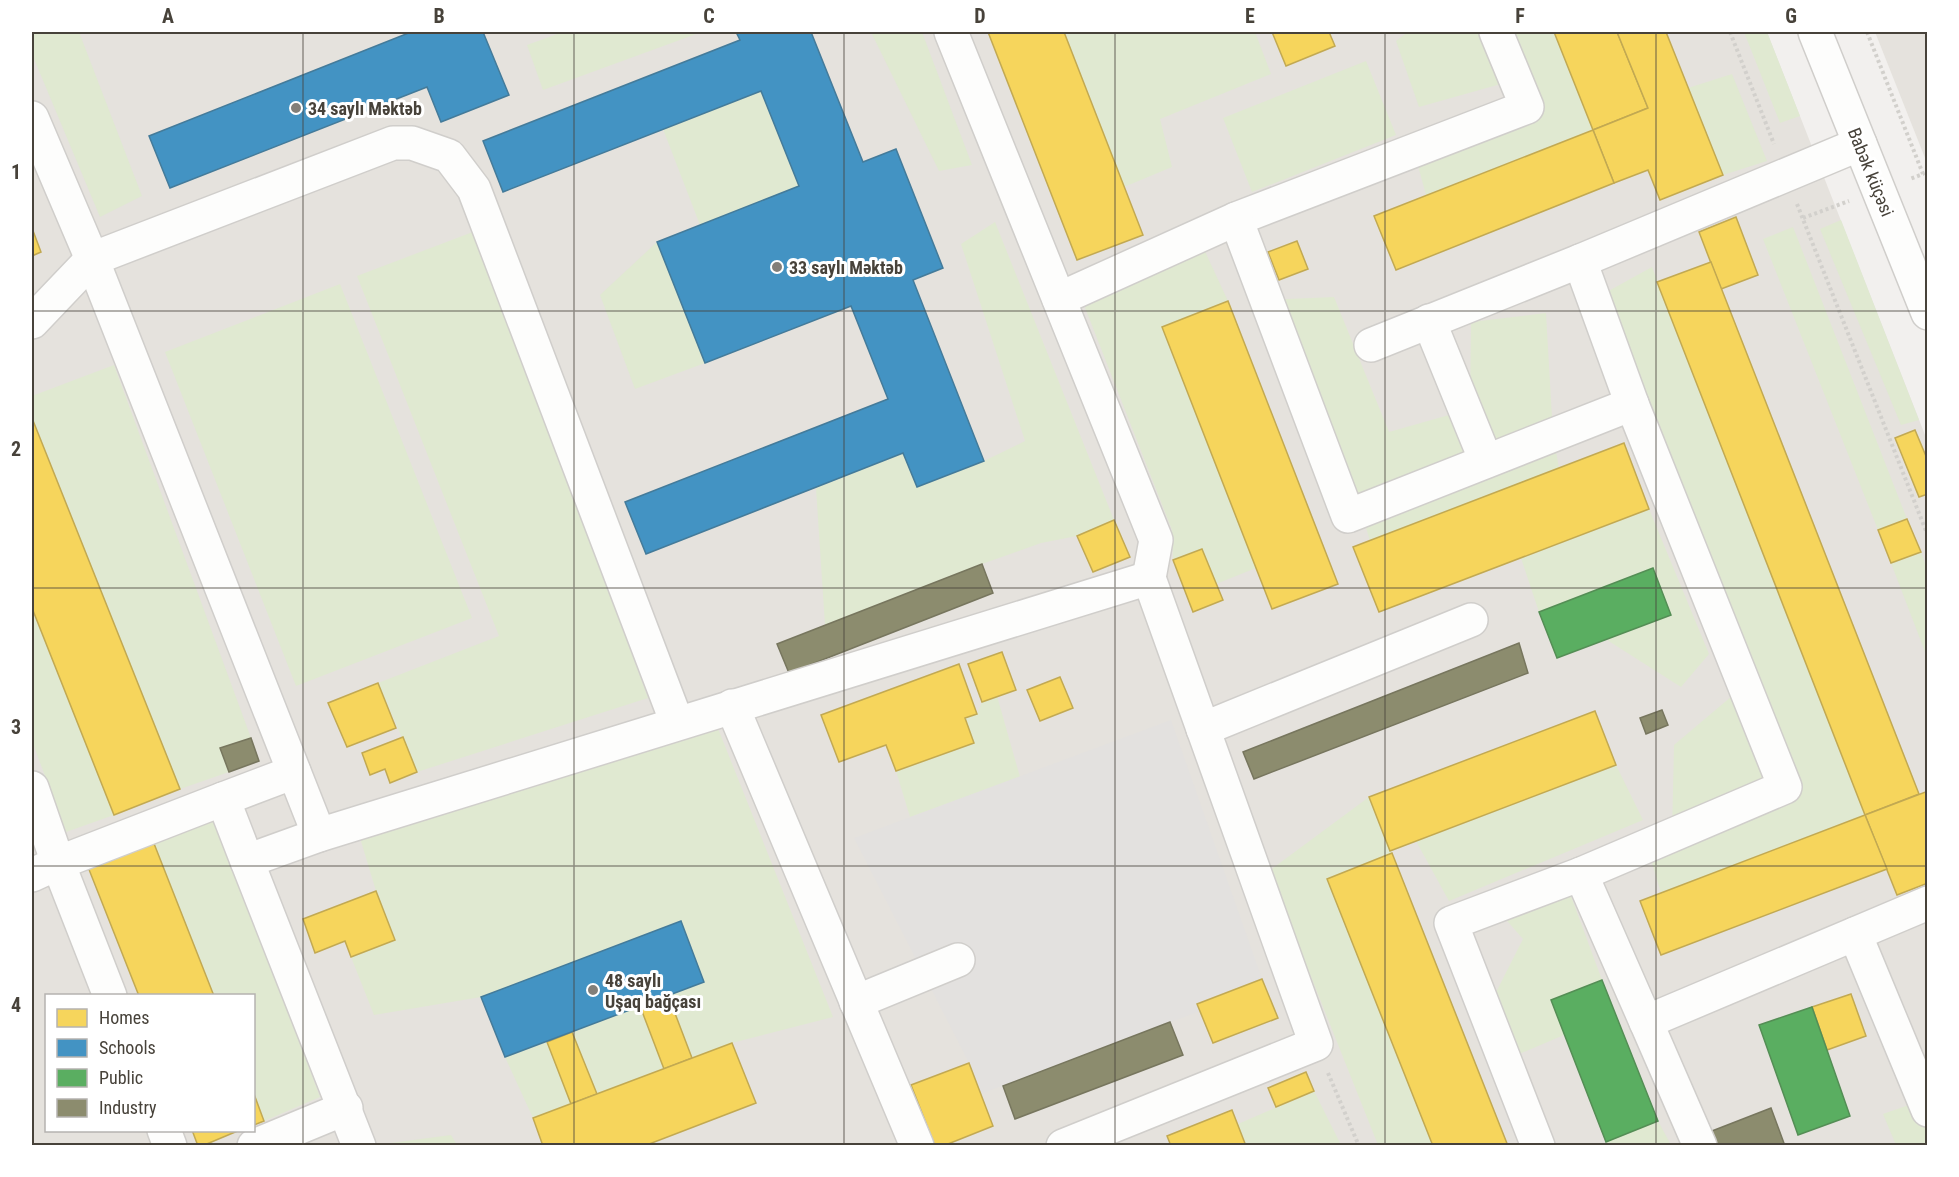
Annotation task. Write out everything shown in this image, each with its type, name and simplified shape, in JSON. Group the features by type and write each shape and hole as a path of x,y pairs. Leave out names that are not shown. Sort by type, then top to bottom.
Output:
{"street":[{"path":"951,32 1156,540 1149,578 1316,1044 1108,1137 1063,1146"},
{"path":"1059,299 1236,219 1527,107 1496,32"},
{"name":"Babək küçəsi","path":"1815,32 1928,313"},
{"path":"32,118 92,259 319,835"},
{"path":"32,322 92,259 393,142 412,143 449,156 474,189 677,723"},
{"path":"1371,345 1860,144"},
{"path":"1236,219 1348,516 1632,404"},
{"path":"1538,1146 1451,923 1581,874 1785,787 1632,404 1580,261"},
{"path":"1429,321 1486,461"},
{"path":"247,861 319,835 1149,578"},
{"path":"1203,729 1471,620"},
{"path":"732,706 917,1146"},
{"path":"45,869 294,771"},
{"path":"32,788 45,869 109,994"},
{"path":"224,799 359,1146"},
{"path":"1581,874 1700,1146"},
{"path":"1646,1022 1928,903"},
{"path":"1855,934 1928,1110"},
{"path":"856,1002 958,960"},
{"path":"254,1146 346,1108"},
{"path":"164,1132 170,1146"}],"path":[{"path":"1730,32 1928,536"},
{"path":"1316,1044 1359,1146"}],"shaded area":[{"path":"32,32 1767,32 1927,440 1927,1145 32,1145"},
{"path":"1875,32 1927,32 1927,163"},
{"path":"1171,720 1262,979 1197,1003 1200,1011 981,1094 969,1063 854,838"}],"green space":[{"path":"32,32 79,32 142,196 100,217 32,54"},
{"path":"563,32 699,33 543,90 527,45"},
{"path":"871,32 922,32 972,165 939,171"},
{"path":"1064,32 1255,32 1271,74 1160,119 1172,167 1124,187"},
{"path":"1408,32 1496,32 1515,80 1419,107 1396,41"},
{"path":"1511,32 1554,32 1593,130 1426,195 1414,151 1527,107"},
{"path":"1744,32 1767,32 1800,116 1780,123"},
{"path":"1366,61 1396,135 1252,192 1223,118"},
{"path":"1732,74 1767,161 1723,175 1688,88"},
{"path":"761,91 799,186 700,225 663,129"},
{"path":"1841,220 1919,420 1901,425 1820,229"},
{"path":"995,222 1114,520 1077,536 1041,543 982,564 825,625 816,488 903,453 917,487 984,461 1025,441 961,244"},
{"path":"1793,227 1907,519 1878,530 1763,239"},
{"path":"478,230 648,698 417,772 378,683 499,636 357,276"},
{"path":"657,242 705,363 635,389 600,295"},
{"path":"1202,245 1228,301 1163,327 1256,568 1216,584 1202,549 1173,560 1172,530 1084,305"},
{"path":"1652,267 1865,815 1661,893 1647,846 1672,835 1674,745 1745,685 1594,299"},
{"path":"340,284 472,618 296,686 165,352"},
{"path":"1334,297 1389,432 1470,409 1471,322 1546,313 1553,435 1559,468 1370,541 1361,511 1267,300"},
{"path":"114,365 251,738 221,748 229,772 180,789 32,418 32,396"},
{"path":"1649,509 1709,654 1681,687 1607,640 1671,615 1653,568 1539,612 1521,558"},
{"path":"1921,552 1927,569 1927,657 1891,563"},
{"path":"32,608 114,815 66,832 32,741"},
{"path":"997,696 1020,777 910,817 896,771 974,743 965,718 977,714 982,702"},
{"path":"717,726 833,1017 732,1043 692,1058 668,995 704,981 680,921 481,997 374,1015 351,957 376,891 360,838"},
{"path":"1616,765 1643,820 1449,901 1416,841"},
{"path":"1369,797 1392,853 1327,879 1433,1145 1378,1145 1269,871"},
{"path":"215,817 320,1097 264,1121 255,1097 255,994 214,994 153,841"},
{"path":"1565,880 1602,980 1551,1000 1564,1035 1505,1060 1486,1012 1523,939 1494,906"},
{"path":"640,1006 664,1069 597,1094 572,1032"},
{"path":"547,1042 571,1104 533,1118 505,1057"},
{"path":"1314,1091 1341,1145 1246,1145 1238,1124"},
{"path":"1923,1100 1927,1110 1927,1145 1896,1145 1883,1114"},
{"path":"1658,1121 1671,1145 1603,1146 1606,1142"},
{"path":"451,1135 457,1145 392,1146 391,1143"}],"building: Homes":[{"path":"988,32 1064,32 1143,235 1077,260"},
{"path":"1272,32 1329,32 1335,46 1286,66"},
{"path":"1554,32 1617,32 1648,108 1593,130"},
{"path":"1617,32 1666,32 1723,175 1660,200 1648,170 1614,183 1593,130 1648,108"},
{"path":"1593,130 1614,183 1396,270 1374,216"},
{"path":"1736,217 1758,275 1721,289 1699,232"},
{"path":"32,228 41,252 32,256"},
{"path":"1297,241 1308,269 1279,280 1268,252"},
{"path":"1711,262 1919,794 1865,815 1657,282"},
{"path":"1228,301 1338,584 1272,609 1162,327"},
{"path":"32,418 180,789 114,815 32,608"},
{"path":"1915,430 1928,461 1928,494 1919,497 1895,438"},
{"path":"1624,443 1649,509 1379,612 1353,547"},
{"path":"1907,519 1921,552 1891,563 1878,530"},
{"path":"1114,520 1130,557 1093,572 1077,536"},
{"path":"1202,549 1223,600 1193,612 1173,560"},
{"path":"1002,652 1016,690 982,702 968,664"},
{"path":"959,664 977,714 965,718 974,743 896,771 886,745 839,762 821,715"},
{"path":"1060,677 1073,708 1040,721 1027,690"},
{"path":"378,683 396,728 347,747 328,703"},
{"path":"1595,711 1616,765 1390,851 1369,797"},
{"path":"403,737 417,772 390,783 385,769 370,775 362,753"},
{"path":"1928,791 1928,883 1897,895 1865,815"},
{"path":"1865,815 1887,869 1661,955 1640,901"},
{"path":"153,841 213,994 138,994 88,867"},
{"path":"1392,853 1508,1146 1433,1146 1327,879"},
{"path":"376,891 395,940 351,957 345,941 315,953 303,919"},
{"path":"1262,979 1278,1018 1213,1043 1197,1004"},
{"path":"1851,994 1866,1036 1827,1050 1812,1007"},
{"path":"668,995 692,1058 664,1069 640,1006"},
{"path":"572,1032 597,1094 571,1104 547,1042"},
{"name":"48 saylı Uşaq bağçası","path":"732,1043 756,1103 644,1146 543,1146 533,1118"},
{"path":"969,1063 993,1126 943,1146 935,1146 911,1085"},
{"path":"1306,1072 1314,1091 1276,1107 1268,1088"},
{"path":"255,1097 264,1121 255,1125"},
{"path":"1232,1110 1246,1146 1171,1146 1167,1136"},
{"path":"193,1132 235,1132 202,1146 198,1146"}],"building: Schools":[{"name":"34 saylı Məktəb","path":"411,32 483,32 509,95 441,122 427,87 170,188 149,136"},
{"name":"33 saylı Məktəb","path":"736,32 811,32 863,162 896,149 943,268 913,280 984,461 917,487 903,453 646,554 625,502 888,399 851,306 705,363 657,242 799,186 761,91 503,192 483,141 740,40"},
{"path":"681,921 704,982 505,1057 481,997"}],"building: Public":[{"path":"1653,568 1671,615 1557,658 1539,612"},
{"path":"1602,980 1658,1121 1606,1142 1551,1000"},
{"path":"1812,1007 1850,1116 1798,1135 1759,1025"}],"building: Industry":[{"path":"982,564 993,593 789,673 777,644"},
{"path":"1519,643 1528,673 1254,779 1243,752"},
{"path":"1662,710 1668,725 1646,734 1640,718"},
{"path":"251,738 259,761 229,772 220,748"},
{"path":"1170,1022 1183,1055 1015,1119 1003,1086"},
{"path":"1771,1108 1785,1146 1718,1146 1712,1131"}],"place":[{"name":"34 saylı Məktəb","path":"296,108"},
{"name":"33 saylı Məktəb","path":"777,267"},
{"name":"48 saylı Uşaq bağçası","path":"593,990"}]}
